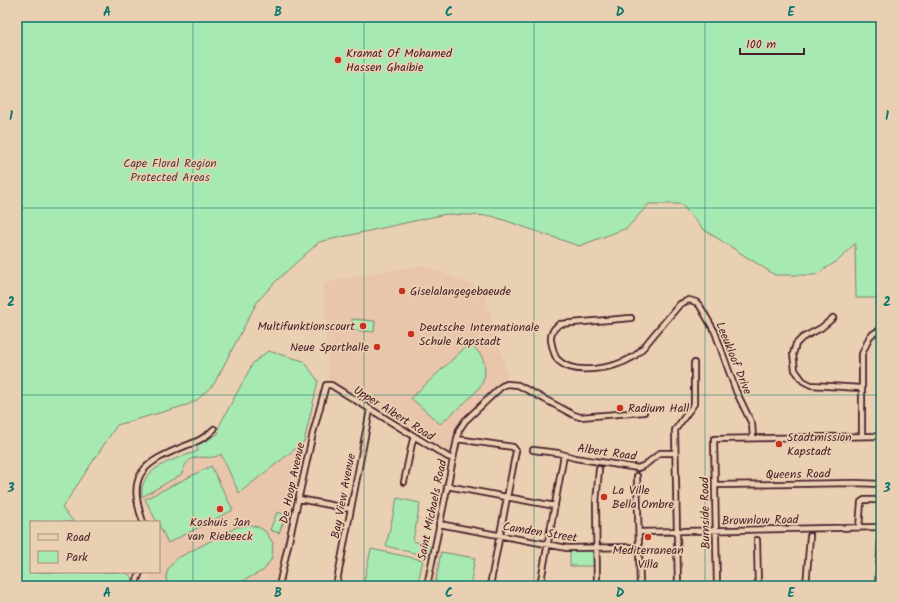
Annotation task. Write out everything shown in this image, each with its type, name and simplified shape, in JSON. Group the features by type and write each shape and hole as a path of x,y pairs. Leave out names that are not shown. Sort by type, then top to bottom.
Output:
{"street":[{"name":"Leeukloof Drive","path":"631,318 560,324 551,334 553,349 557,359 570,366 585,369 612,366 627,360 638,353 681,303 689,300 694,301 700,306 717,337 736,392 752,424 753,438"},
{"path":"833,318 821,328 797,342 793,354 795,370 803,381 811,385 861,388"},
{"path":"862,436 862,354 870,336 881,330"},
{"path":"678,586 675,429 694,404 694,363"},
{"name":"Saint Michaels Road","path":"427,586 459,430 462,423 502,386 507,384 518,385 574,416 580,417 644,412"},
{"name":"Upper Albert Road","path":"326,385 331,385 414,437 453,459"},
{"name":"De Hoop Avenue","path":"279,586 317,418 326,385"},
{"name":"Bay View Avenue","path":"336,586 370,410"},
{"path":"143,521 137,504 136,493 138,482 146,468 157,458 204,438 214,429"},
{"path":"753,438 881,436"},
{"path":"404,482 414,437"},
{"path":"457,438 513,447 516,452 490,586"},
{"name":"Burnside Road","path":"717,586 714,439 753,438"},
{"name":"Albert Road","path":"533,450 638,468 645,465 660,453 675,453"},
{"path":"540,586 564,455"},
{"path":"597,586 596,503 599,469"},
{"path":"637,476 640,586"},
{"name":"Queens Road","path":"715,486 855,483 881,484"},
{"path":"447,486 555,506"},
{"path":"299,499 351,509"},
{"path":"859,528 861,502 864,500 881,500"},
{"name":"Camden Street","path":"439,524 567,548 639,547"},
{"name":"Brownlow Road","path":"639,532 881,528"},
{"path":"806,586 810,536"},
{"path":"757,540 758,586"},
{"path":"878,586 881,540"},
{"path":"135,586 140,573"}],"shaded area":[{"name":"Deutsche Internationale Schule Kapstadt","path":"423,265 483,290 508,377 458,423 453,451 449,454 445,453 328,379 324,284 342,279"},
{"name":"Koshuis Jan van Riebeeck","path":"294,450 305,453 276,586 146,586 152,573 160,573 160,521 152,521 142,497 182,474 185,465 195,457 216,457 221,454 239,493"},
{"path":"438,551 476,557 471,586 431,586"}],"green space":[{"name":"Cape Floral Region Protected Areas","path":"17,17 881,17 881,298 856,298 855,243 839,260 815,275 775,275 703,229 681,204 649,204 627,228 579,246 492,216 446,214 319,242 277,280 257,302 214,384 197,400 187,405 117,425 62,508 73,521 30,521 30,573 126,573 133,578 132,586 17,586"},
{"name":"Multifunktionscourt","path":"352,319 375,321 374,332 351,330"},
{"path":"470,343 483,359 485,372 483,381 470,398 440,424 411,398"},
{"path":"268,351 304,361 318,381 304,442 239,493 221,454 215,457 198,457 189,460 182,474 142,497 142,487 146,478 152,471 170,461 198,451 196,444 204,440 206,441 219,433 217,430 253,363"},
{"path":"211,466 233,510 168,543 160,527 160,521 156,521 145,499"},
{"path":"397,498 420,503 413,541 432,547 429,557 386,546"},
{"path":"277,512 286,515 279,533 270,530"},
{"path":"250,525 265,531 273,543 272,558 264,570 233,586 168,586 166,577 168,569 176,559 237,527"},
{"path":"371,549 423,560 417,586 363,586"},
{"path":"570,550 591,550 594,555 595,566 570,566"},
{"path":"441,552 475,558 470,586 435,586"}],"place":[{"name":"Kramat Of Mohamed Hassen Ghaibie","path":"338,60"},
{"name":"Giselalangegebaeude","path":"402,291"},
{"name":"Multifunktionscourt","path":"363,326"},
{"name":"Deutsche Internationale Schule Kapstadt","path":"411,334"},
{"name":"Neue Sporthalle","path":"377,347"},
{"name":"Radium Hall","path":"620,408"},
{"name":"Stadtmission Kapstadt","path":"779,444"},
{"name":"La Ville Bella Ombre","path":"604,497"},
{"name":"Koshuis Jan van Riebeeck","path":"220,509"},
{"name":"Mediterranean Villa","path":"648,537"}]}
